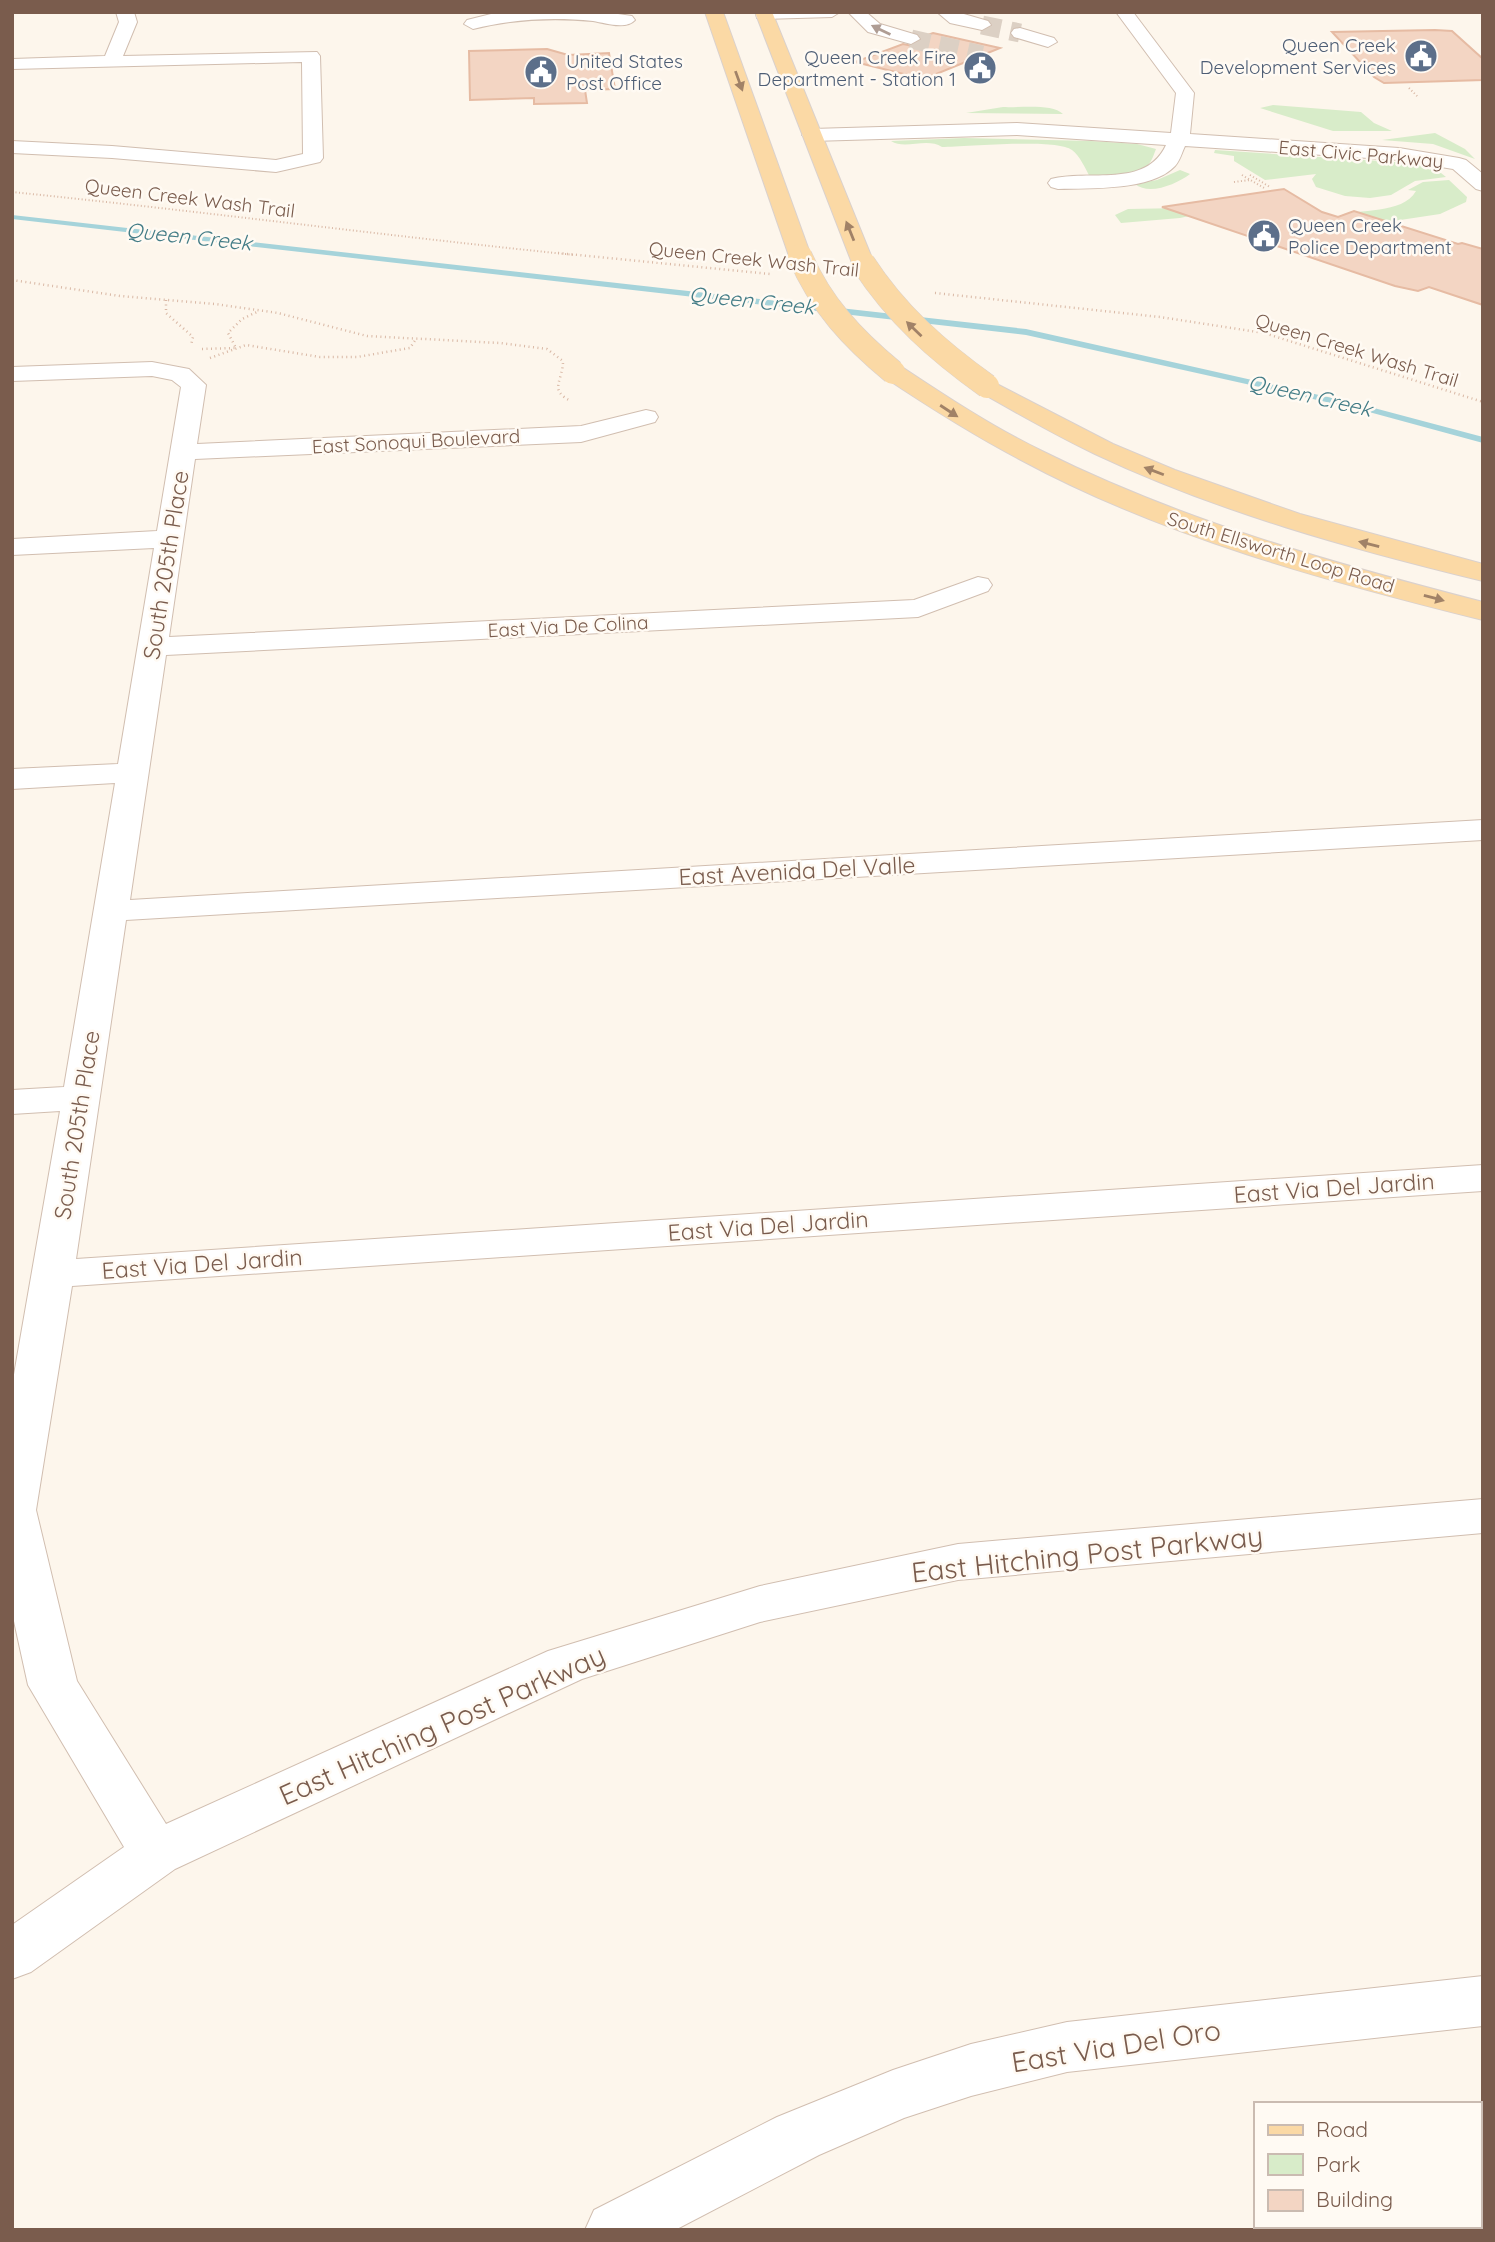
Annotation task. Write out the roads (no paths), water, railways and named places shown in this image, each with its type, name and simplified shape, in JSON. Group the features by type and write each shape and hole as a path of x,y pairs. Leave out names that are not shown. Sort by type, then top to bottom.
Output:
{"main road":[{"path":"715,14 763,13"},
{"name":"South Ellsworth Loop Road","path":"763,13 863,263 885,298 939,351 987,386 1099,448 1240,504 1349,538 1483,573"},
{"name":"South Ellsworth Loop Road","path":"715,14 806,272 831,313 857,341 893,372 970,425 1014,449 1146,508 1307,564 1483,611"}],"street":[{"path":"112,60 128,22 125,12"},
{"path":"763,13 832,12"},
{"path":"856,12 874,28 911,39"},
{"path":"945,12 956,19 982,25"},
{"path":"1058,183 1103,181 1152,174 1168,162 1180,134 1185,93 1124,12"},
{"path":"473,24 492,17 586,15 626,20"},
{"path":"1020,33 1048,42"},
{"path":"12,64 311,56 313,158 276,166 112,152 12,147"},
{"name":"East Civic Parkway","path":"810,129 1017,129 1180,134 1399,154 1459,164 1483,185"},
{"name":"South 205th Place","path":"12,374 152,369 182,376 194,385 82,1098 13,1510 53,1685 156,1853"},
{"name":"East Sonoqui Boulevard","path":"184,452 581,434 646,417"},
{"path":"12,547 170,539"},
{"name":"East Via De Colina","path":"153,647 918,608 978,585"},
{"path":"12,779 133,773"},
{"name":"East Avenida Del Valle","path":"111,911 1483,830"},
{"path":"12,1102 82,1098"},
{"name":"East Via Del Jardin","path":"53,1274 1483,1178"},
{"name":"East Hitching Post Parkway","path":"12,1955 156,1853 565,1665 760,1604 958,1562 1483,1516"},
{"name":"East Via Del Oro","path":"615,2230 798,2136 893,2096 971,2070 1067,2047 1483,2001"}],"waterway":[{"name":"Queen Creek","path":"12,217 1026,332 1359,407 1483,440"}],"tunnel":[{"path":"982,25 1020,33"},
{"path":"911,39 982,55"}],"place":[{"name":"Queen Creek Development Services","path":"1421,56"},
{"name":"Queen Creek Fire Department - Station 1","path":"980,68"},
{"name":"United States Post Office","path":"541,72"},
{"name":"Queen Creek Police Department","path":"1264,236"}]}
